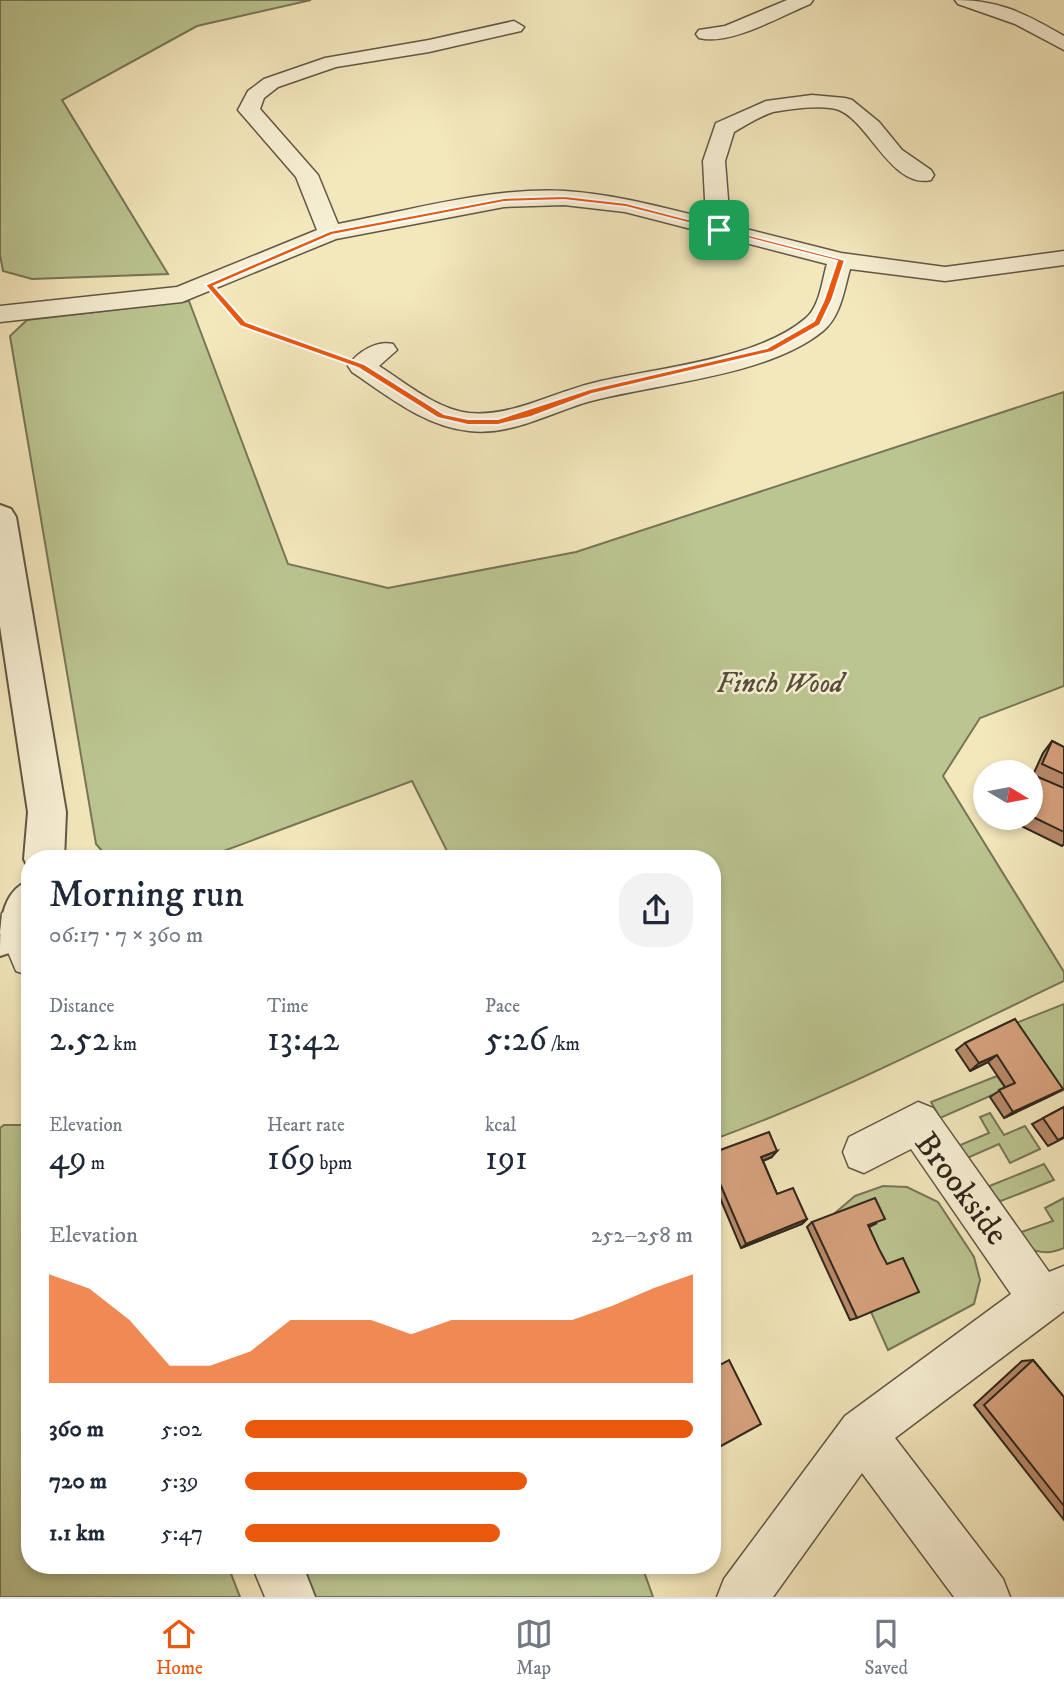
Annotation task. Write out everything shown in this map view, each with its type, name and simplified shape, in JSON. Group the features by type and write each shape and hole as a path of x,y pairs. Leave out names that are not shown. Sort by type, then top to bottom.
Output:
{"street":[{"path":"706,34 737,36 803,0"},
{"path":"965,0 1021,20 1064,44"},
{"path":"330,233 307,175 249,110 255,95 271,83 332,62 429,46 514,27"},
{"path":"719,230 714,161 724,128 766,107 812,100 845,104 871,127 894,155 923,175"},
{"path":"0,314 182,294 330,233 504,200 564,198 626,205 841,260 945,274 1064,258"},
{"path":"384,350 361,366 442,416 468,422 498,422 528,415 590,392 769,350 817,323 841,260"},
{"path":"0,517 47,812 45,850"},
{"name":"Brookside","path":"741,1597 862,1433 1052,1294 918,1123 864,1152"},
{"path":"862,1433 985,1597"},
{"path":"280,1574 290,1597"}],"path":[{"path":"209,285 243,324 361,366"}],"green space":[{"path":"0,0 311,0 197,26 62,100 168,274 32,279 3,271 0,255"},
{"name":"Finch Wood","path":"189,301 288,564 388,588 576,552 1064,392 1064,686 980,718 943,776 973,825 973,830 976,830 1064,972 1064,981 846,1085 721,1137 721,850 446,850 412,781 226,850 101,850 96,844 10,336 27,320"},
{"path":"1064,1004 1064,1090 1052,1095 1006,1027"},
{"path":"997,1076 1006,1089 940,1118 931,1102"},
{"path":"990,1113 1004,1135 1025,1126 1040,1149 1010,1163 999,1144 965,1159 958,1146 989,1133 980,1117"},
{"path":"4,1125 21,1125 21,1574 231,1574 240,1597 0,1597 0,1128"},
{"path":"1044,1164 1054,1180 1001,1201 993,1196 987,1187"},
{"path":"883,1186 907,1187 938,1202 974,1257 980,1280 974,1304 888,1350 871,1312 880,1268 828,1219 855,1196"},
{"path":"1064,1198 1064,1248 1049,1252 1036,1251 1010,1236 1053,1221 1045,1208"},
{"path":"307,1574 645,1574 653,1597 316,1597"}],"building":[{"path":"1052,741 1064,747 1064,774 1043,764"},
{"path":"1043,779 1064,788 1064,832 1043,822"},
{"path":"1015,1019 1063,1089 1013,1112 999,1090 1015,1083 997,1055 979,1063 965,1043"},
{"path":"1064,1107 1064,1137 1058,1140 1043,1118"},
{"path":"769,1132 777,1151 761,1157 777,1194 793,1188 807,1219 746,1244 721,1186 721,1150"},
{"path":"875,1198 885,1219 868,1225 879,1249 887,1264 903,1258 919,1292 857,1318 812,1222"},
{"path":"729,1360 761,1424 721,1446 721,1364"},
{"path":"1033,1360 1064,1397 1064,1506 984,1405"}],"route":[{"path":"564,198 626,205 719,230 841,260 817,323 769,350 590,392 528,415 498,422 468,422 442,416 361,366 243,324 213,293 209,285 330,233 504,200 564,198"}]}
